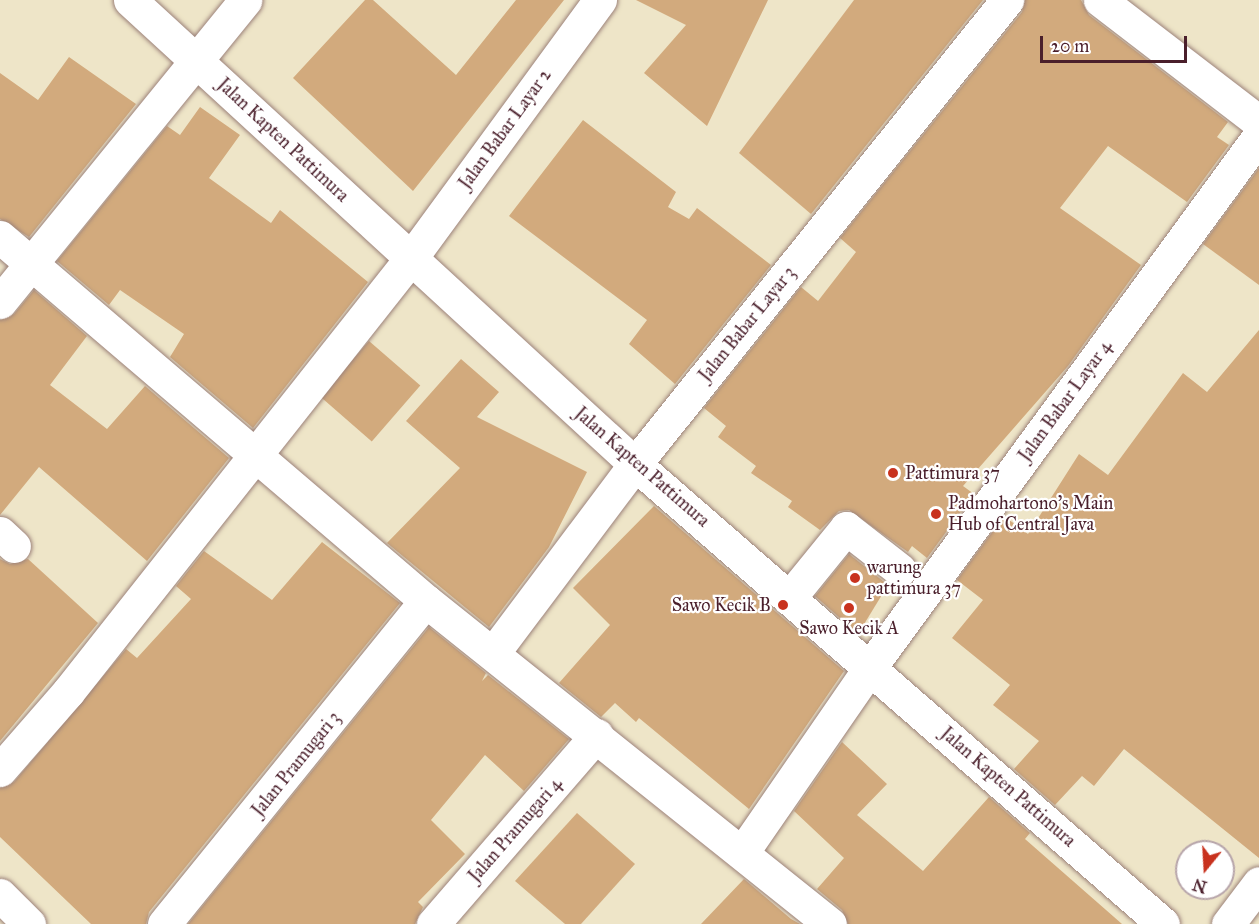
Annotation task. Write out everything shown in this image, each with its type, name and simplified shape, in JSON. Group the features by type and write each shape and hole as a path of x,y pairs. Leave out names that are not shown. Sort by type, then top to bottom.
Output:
{"street":[{"name":"Jalan Kapten Pattimura","path":"130,0 635,464 871,666 1163,924"},
{"path":"0,302 33,265 245,0"},
{"name":"Jalan Babar Layar 2","path":"0,770 68,692 253,454 411,258 600,0"},
{"name":"Jalan Babar Layar 3","path":"494,652 635,464 1007,0"},
{"path":"1100,0 1259,122"},
{"name":"Jalan Babar Layar 4","path":"742,853 871,666 1259,136"},
{"path":"0,237 426,601 494,652 830,924"},
{"path":"790,597 846,528 900,570"},
{"name":"Jalan Pramugari 3","path":"164,924 426,601"},
{"name":"Jalan Pramugari 4","path":"433,924 597,735"},
{"path":"1228,924 1259,883"},
{"path":"0,895 29,924"}],"building":[{"path":"365,0 373,0 456,75 516,0 564,0 413,191 293,78"},
{"path":"636,0 768,0 707,126 644,73 686,25"},
{"path":"854,0 983,0 811,214 739,153"},
{"path":"1025,0 1081,0 1089,15 1228,122 1217,137 1229,145 1187,202 1108,146 1060,208 1141,265 1068,366 963,486 974,494 927,558 912,546 908,552 849,510 839,511 820,530 788,507 792,501 751,473 756,466 718,437 726,426 704,408 801,287 818,301 856,252 840,238 1022,12"},
{"path":"69,57 136,104 29,237 0,219 0,73 38,100"},
{"path":"200,107 240,135 209,178 271,223 280,210 368,282 253,428 170,357 184,334 120,290 109,305 57,261 167,126 180,135"},
{"path":"583,120 676,192 668,207 689,219 697,208 771,265 675,384 629,344 647,320 509,216"},
{"path":"1259,168 1259,285 1203,244"},
{"path":"34,290 87,336 50,385 107,429 145,386 229,458 147,561 39,467 0,515 0,320 14,314"},
{"path":"1259,330 1259,858 1124,749 1094,786 1082,776 1055,805 1014,769 1039,741 993,705 1010,685 952,638 983,600 957,580 1004,516 1028,534 1079,454 1108,475 1183,373 1207,392"},
{"path":"369,341 420,386 372,441 320,397"},
{"path":"461,359 499,392 477,417 587,472 549,547 489,627 387,543 460,468 406,421"},
{"path":"654,506 844,671 749,809 639,718 636,722 615,703 601,717 559,683 610,625 573,588"},
{"path":"322,542 400,603 149,912 146,924 91,924 0,837 0,788 14,782 126,649 137,658 191,599 176,586 204,551 272,600"},
{"path":"849,554 888,585 858,634 815,596"},
{"path":"0,559 10,564 28,559 98,623 0,741"},
{"path":"429,627 486,673 482,681 488,675 569,739 524,791 485,755 431,820 465,854 418,902 423,907 415,924 188,924"},
{"path":"842,742 887,784 857,815 923,871 989,797 1030,833 1025,839 1122,924 848,924 842,910 817,889 844,858 794,811"},
{"path":"577,813 635,864 581,924 565,924 515,881"},
{"path":"744,879 791,919 800,924 701,924"}],"place":[{"name":"Pattimura 37","path":"893,473"},
{"name":"Padmohartono's Main Hub of Central Java","path":"936,514"},
{"name":"warung pattimura 37","path":"855,578"},
{"name":"Sawo Kecik B","path":"783,605"},
{"name":"Sawo Kecik A","path":"849,608"}]}
